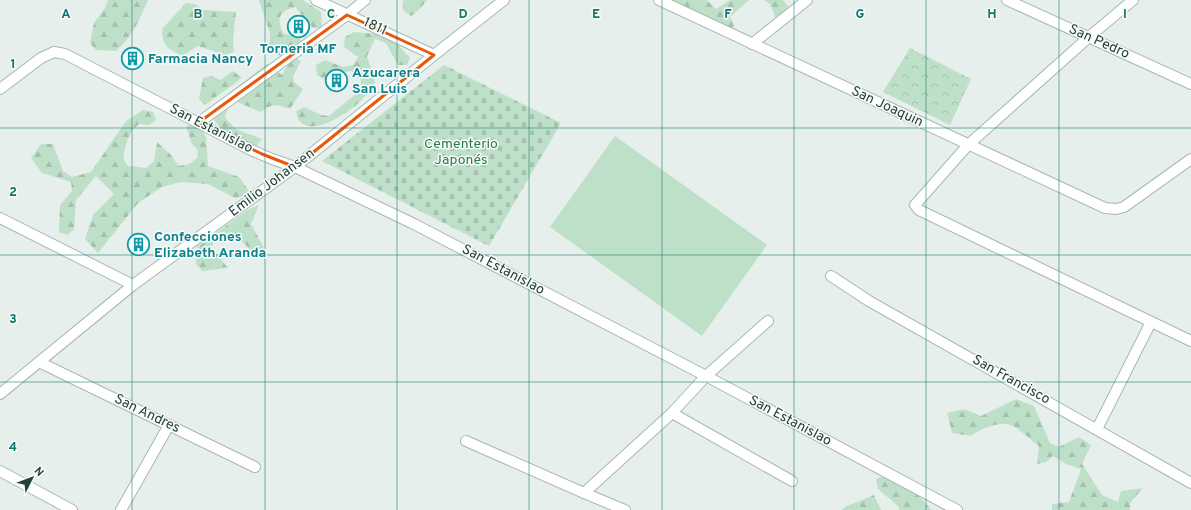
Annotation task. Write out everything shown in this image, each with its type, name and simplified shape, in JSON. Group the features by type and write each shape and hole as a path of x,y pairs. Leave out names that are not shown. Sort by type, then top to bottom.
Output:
{"street":[{"name":"1811","path":"316,0 434,55"},
{"path":"198,123 347,15 365,0"},
{"name":"Emilio Johansen","path":"0,394 134,285 296,167 504,0"},
{"name":"San Joaquin","path":"659,0 1105,208 1116,209 1124,207 1191,159"},
{"path":"752,44 807,0"},
{"name":"San Pedro","path":"1007,0 1191,84"},
{"path":"1133,0 1089,37 968,145 916,203 917,208 1191,341"},
{"name":"San Estanislao","path":"0,89 41,58 54,52 65,54 198,123 262,154 296,167 414,224 706,376 957,510"},
{"path":"0,218 134,285"},
{"name":"San Francisco","path":"831,276 869,301 1191,483"},
{"path":"584,493 672,413 706,376 768,320"},
{"path":"1097,429 1151,322"},
{"name":"San Andres","path":"39,362 255,467"},
{"path":"672,413 792,481"},
{"path":"121,510 169,425"},
{"path":"466,441 625,510"},
{"path":"0,470 72,510"}],"highlighted area":[{"path":"347,15 434,55 295,167 262,154 198,123"}],"green space":[{"path":"108,0 148,0 139,21 131,34 116,51 96,50 90,43 94,23 105,8"},
{"path":"259,0 303,0 321,12 322,28 313,28 295,7 289,9 280,16 280,23 283,33 305,41 286,57 269,52 270,33"},
{"path":"403,0 427,0 418,11 411,16 403,10"},
{"path":"672,0 707,0 716,9 730,0 749,0 730,17 734,25 730,33 680,8"},
{"path":"764,0 783,0 788,6 791,17 785,24 777,21 770,4"},
{"path":"186,3 195,4 204,10 236,12 233,40 234,52 225,55 198,46 182,56 167,46 163,40 162,29"},
{"path":"354,32 389,35 410,58 407,65 398,65 386,43 375,39 367,56 375,82 366,95 355,106 336,119 319,125 304,125 298,119 296,111 304,107 321,115 329,116 358,92 361,83 359,75 351,71 333,73 325,80 317,75 316,65 325,60 343,67 353,65 358,57 344,47 345,37"},
{"path":"910,48 971,79 950,125 883,92"},
{"path":"293,56 301,61 293,77 294,82 303,89 290,109 275,105 261,112 237,102 228,107 225,118 236,129 262,139 257,146 249,145 232,138 213,119 215,110 229,93 267,64 282,75"},
{"name":"Cementerio Japonés","path":"444,65 561,123 489,246 322,161"},
{"path":"233,71 242,78 205,105 199,99 203,78 212,76 220,80"},
{"path":"143,110 153,112 156,120 149,125 139,124 129,135 123,158 128,166 146,168 154,161 157,142 170,154 179,166 189,164 197,158 198,150 192,144 186,126 198,123 206,137 208,166 239,177 251,194 235,198 208,184 181,182 162,187 138,203 98,253 85,239 93,215 114,194 96,176 76,200 74,229 68,235 59,232 60,205 72,191 71,182 42,173 31,158 41,144 53,144 63,171 72,177 91,172 126,121"},
{"path":"615,136 767,245 702,336 550,227"},
{"path":"259,205 251,224 264,248 263,251 252,252 237,236 216,239 211,247 228,268 202,271 196,264 197,247 249,209"},
{"path":"1016,399 1034,406 1050,443 1059,447 1079,437 1091,445 1082,464 1102,495 1118,502 1121,491 1143,488 1130,503 1130,510 1052,510 1052,504 1069,502 1081,469 1066,464 1053,456 1046,462 1037,464 1039,446 1009,424 998,424 980,430 971,436 952,433 947,413 964,409 981,416"},
{"path":"881,477 897,480 904,484 916,493 932,510 899,510 899,507 878,489 876,479"},
{"path":"874,495 881,510 841,510 847,506"}],"place":[{"name":"Torneria MF","path":"298,27"},
{"name":"Farmacia Nancy","path":"133,59"},
{"name":"Azucarera San Luis","path":"336,81"},
{"name":"Confecciones Elizabeth Aranda","path":"138,245"}]}
